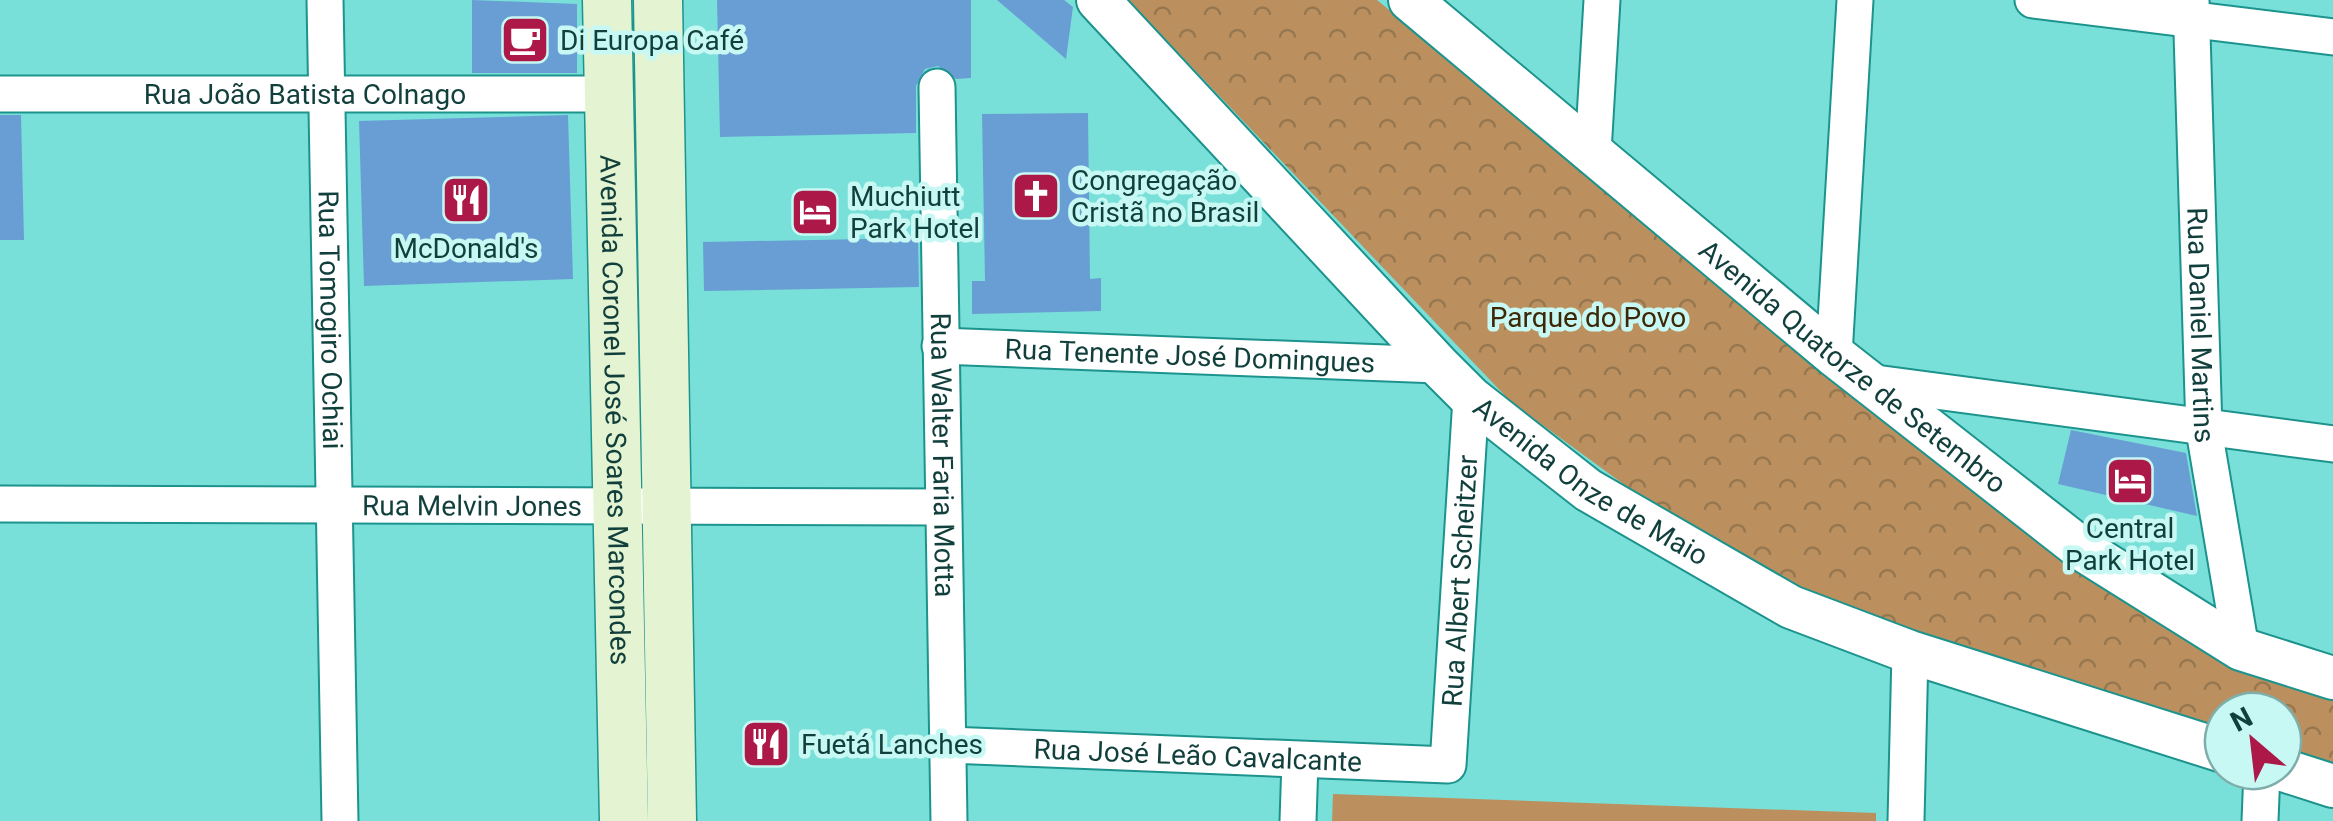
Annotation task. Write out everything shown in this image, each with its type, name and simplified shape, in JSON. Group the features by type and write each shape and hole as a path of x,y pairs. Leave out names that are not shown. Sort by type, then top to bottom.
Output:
{"main road":[{"name":"Avenida Coronel José Soares Marcondes","path":"607,0 624,821"},
{"name":"Avenida Coronel José Soares Marcondes","path":"658,0 672,821"}],"street":[{"name":"Rua Tomogiro Ochiai","path":"325,0 340,821"},
{"name":"Avenida Onze de Maio","path":"1098,0 1438,365 1471,398 1588,490 1791,607 1910,652 2203,744"},
{"name":"Avenida Quatorze de Setembro","path":"1410,0 1834,355 2083,550 2240,649 2333,678"},
{"path":"1593,152 1602,0"},
{"path":"1834,355 1855,0"},
{"path":"2033,0 2191,11 2333,37"},
{"name":"Rua Daniel Martins","path":"2191,11 2204,430 2240,649"},
{"name":"Rua Walter Faria Motta","path":"937,86 949,821"},
{"name":"Rua João Batista Colnago","path":"0,94 609,94"},
{"name":"Rua Tenente José Domingues","path":"940,346 1438,365"},
{"path":"1868,382 2204,430 2333,444"},
{"name":"Rua Albert Scheitzer","path":"1448,765 1471,398"},
{"name":"Rua Melvin Jones","path":"0,504 943,507"},
{"path":"1906,821 1910,652"},
{"name":"Rua José Leão Cavalcante","path":"948,745 1448,765"},
{"path":"1298,821 1300,762"},
{"path":"2303,776 2333,786"},
{"path":"2260,821 2261,791"}],"green space":[{"name":"Parque do Povo","path":"1128,0 1377,0 2071,562 2333,691 2333,773 2303,763 2303,691 2203,691 2203,730 1915,635 1800,587 1626,486 1511,402"},
{"path":"1333,794 1876,813 1876,821 1332,821"}],"building":[{"name":"Di Europa Café","path":"472,0 577,4 577,73 472,73"},
{"path":"717,0 971,0 971,78 956,79 938,66 925,69 916,86 916,133 720,137"},
{"path":"997,0 1064,0 1073,7 1066,59"},
{"name":"Congregação Cristã no Brasil","path":"1088,113 1090,279 1101,278 1101,311 972,314 972,281 985,281 982,114"},
{"path":"0,115 21,115 24,240 0,240"},
{"name":"McDonald's","path":"568,115 573,279 364,286 359,121"},
{"path":"918,238 919,287 704,291 703,242"},
{"path":"2071,430 2186,453 2197,516 2058,484"}],"place":[{"name":"Di Europa Café","path":"525,40"},
{"name":"Congregação Cristã no Brasil","path":"1036,196"},
{"name":"McDonald's","path":"466,200"},
{"name":"Muchiutt Park Hotel","path":"815,212"},
{"name":"Central Park Hotel","path":"2130,481"},
{"name":"Fuetá Lanches","path":"766,744"}]}
